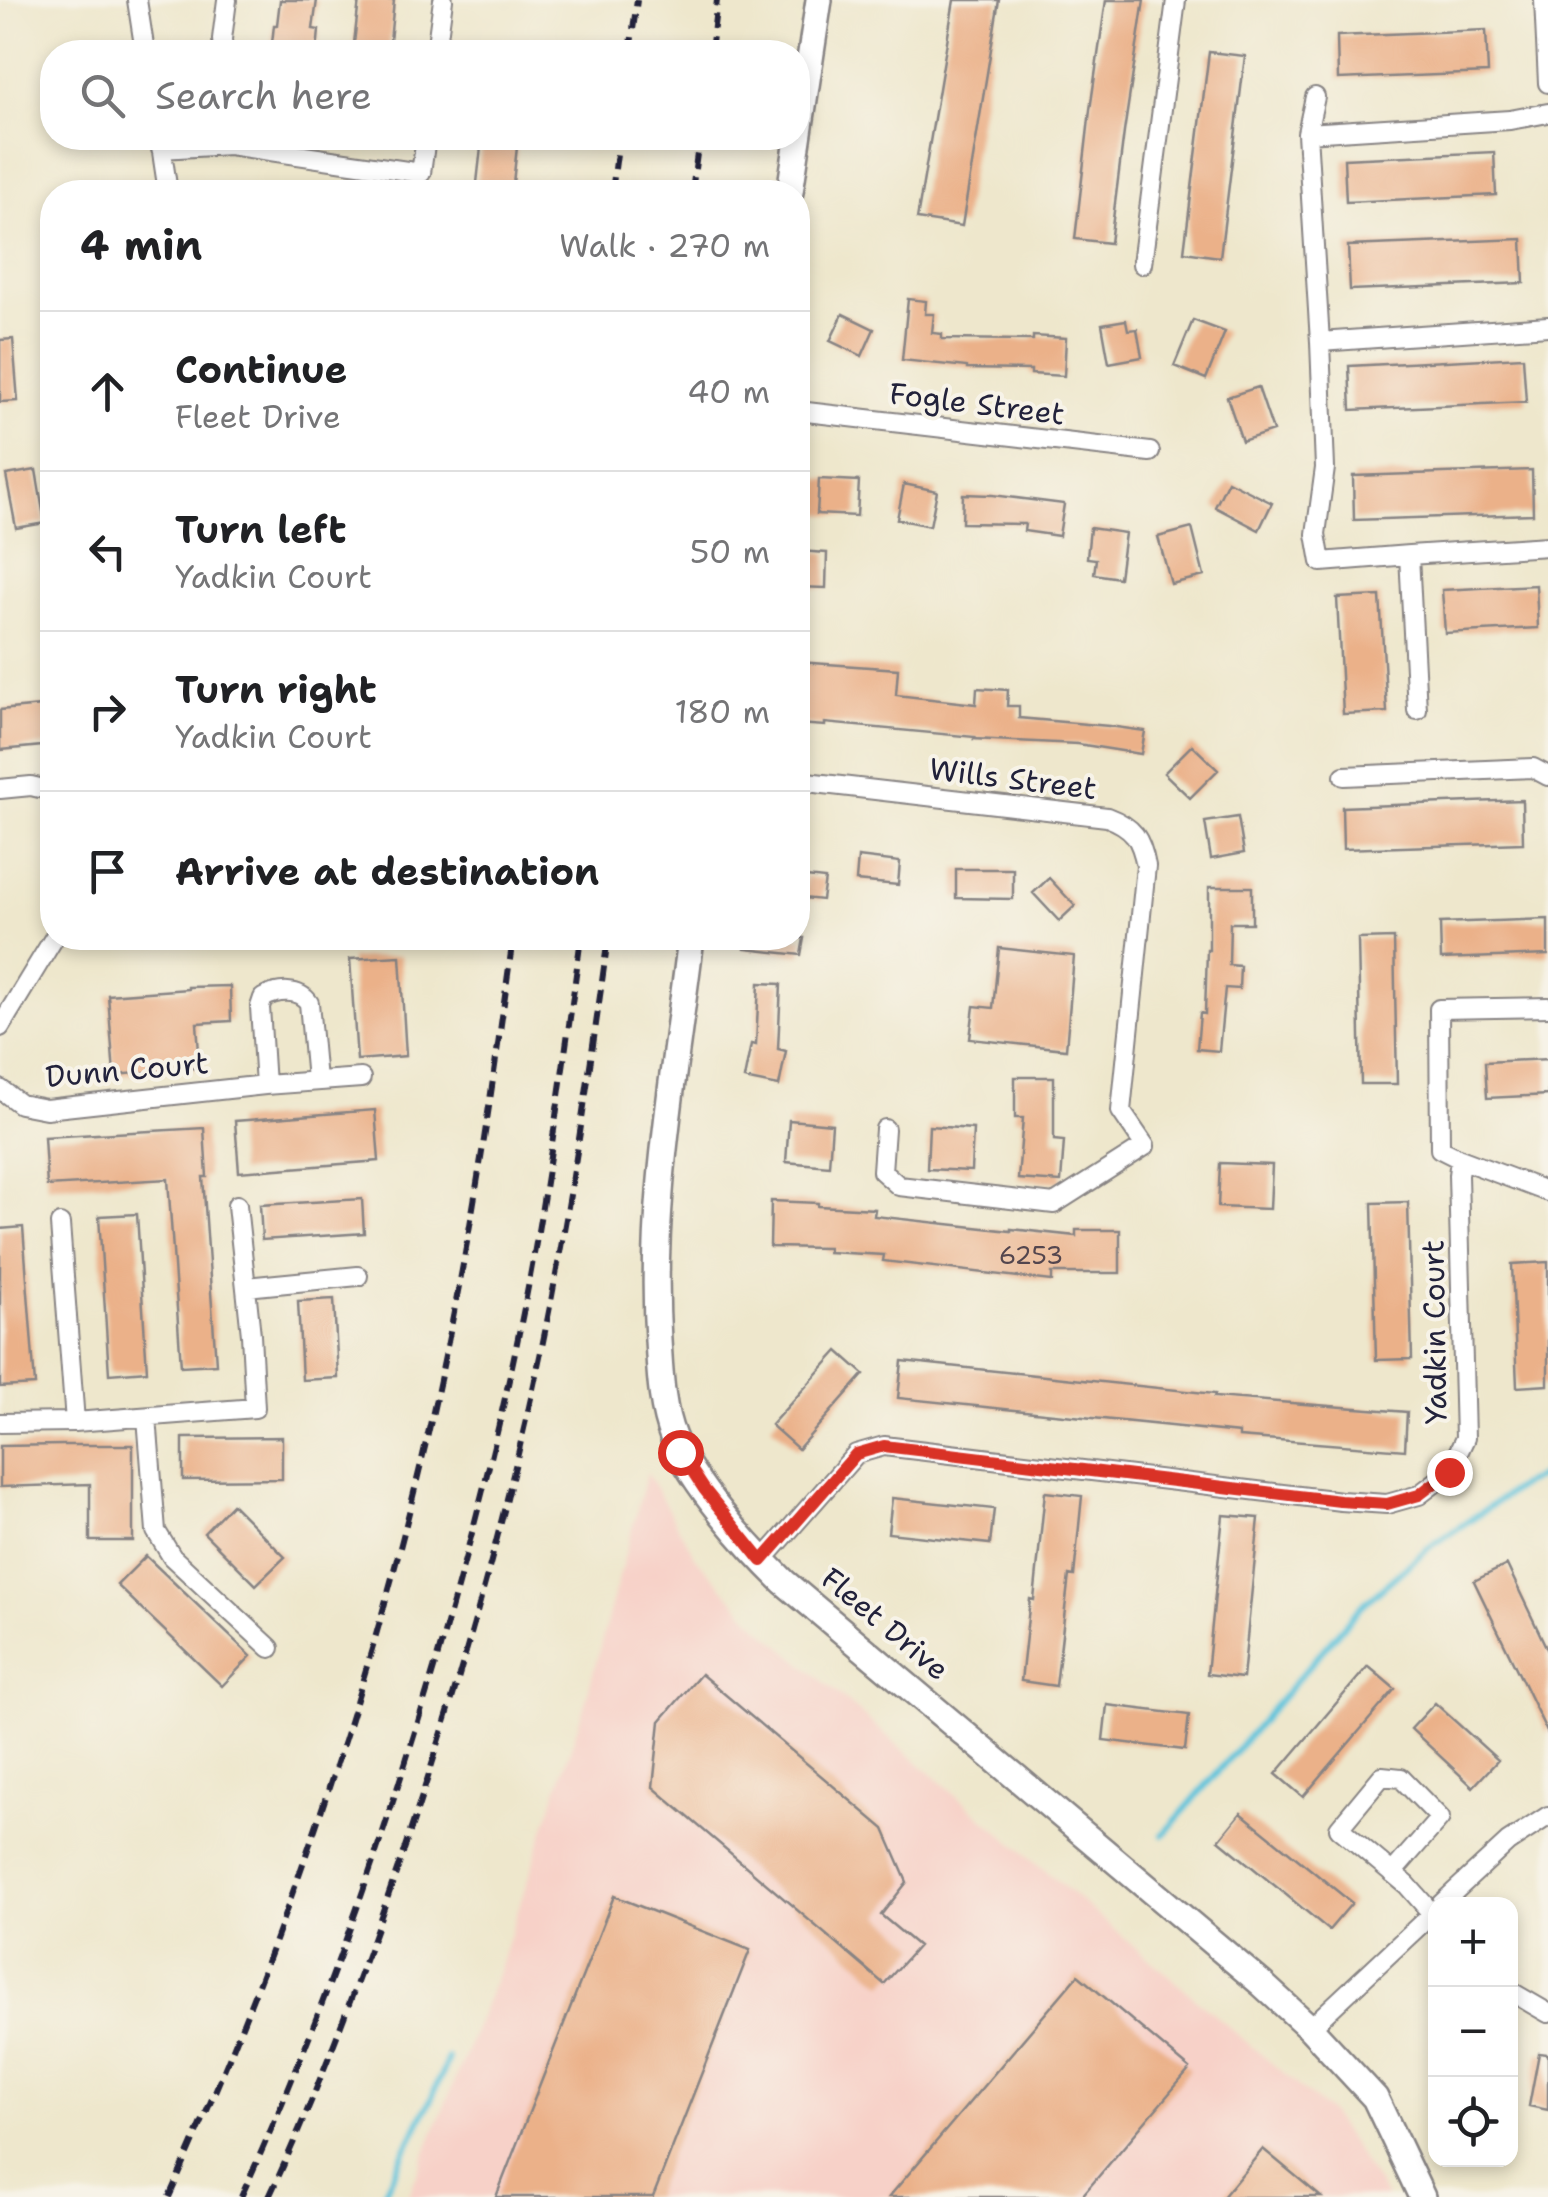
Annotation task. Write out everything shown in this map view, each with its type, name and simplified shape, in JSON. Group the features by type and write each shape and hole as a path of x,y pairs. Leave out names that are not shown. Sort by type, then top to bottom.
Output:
{"street":[{"path":"136,0 144,40"},
{"path":"222,40 227,0"},
{"path":"438,40 443,0"},
{"path":"810,64 820,0"},
{"path":"1142,264 1176,0"},
{"path":"1544,0 1548,83"},
{"path":"1315,97 1307,133 1325,468 1316,534 1321,562 1548,546"},
{"path":"1307,133 1548,114"},
{"path":"162,150 166,180"},
{"path":"283,150 422,173 425,150"},
{"path":"792,180 797,150"},
{"path":"1320,342 1548,326"},
{"name":"Fogle Street","path":"810,413 1150,452"},
{"path":"1409,555 1417,710"},
{"path":"1344,776 1534,768 1548,776"},
{"name":"Wills Street","path":"810,782 1107,817 1121,822 1136,835 1142,847 1146,866 1121,1112 1145,1146 1054,1204 899,1186 882,1171 885,1129"},
{"path":"0,789 40,788"},
{"path":"0,1026 47,950"},
{"name":"Fleet Drive","path":"690,950 658,1220 655,1296 666,1409 680,1452 704,1489 784,1582 1310,2028 1375,2098 1422,2197"},
{"path":"264,1085 260,1007 263,998 270,994 296,992 309,1003 316,1080"},
{"path":"1548,1006 1440,1008 1440,1148 1548,1192"},
{"name":"Dunn Court","path":"0,1089 20,1104 46,1108 361,1078"},
{"name":"Yadkin Court","path":"762,1561 856,1454 884,1446 1340,1501 1387,1504 1419,1495 1449,1472 1466,1438 1460,1159"},
{"path":"0,1424 256,1408 237,1205"},
{"path":"60,1224 74,1422"},
{"path":"246,1287 358,1276"},
{"path":"147,1417 156,1531 172,1557 270,1648"},
{"path":"1392,1873 1440,1818 1401,1778 1382,1776 1339,1828 1428,1904"},
{"path":"1451,1897 1508,1842 1548,1816"},
{"path":"1310,2028 1428,1918"},
{"path":"1518,1996 1548,2013"}],"shaded area":[{"path":"647,1473 696,1558 758,1626 1331,2114 1387,2197 408,2197 497,1974 583,1710"}],"building":[{"path":"280,0 317,0 313,29 319,30 318,40 272,40"},
{"path":"359,0 394,0 390,40 354,40"},
{"path":"954,0 999,0 962,226 917,219"},
{"path":"1106,0 1144,0 1110,243 1075,239"},
{"path":"1486,30 1488,73 1338,79 1337,36"},
{"path":"1209,52 1245,56 1220,257 1184,252"},
{"path":"481,150 517,150 513,180 477,180"},
{"path":"1494,152 1496,195 1346,202 1344,159"},
{"path":"1522,239 1524,283 1350,290 1348,246"},
{"path":"908,299 926,301 925,314 934,314 932,333 942,334 942,339 1066,338 1064,376 902,360"},
{"path":"843,314 874,329 862,356 830,341"},
{"path":"1126,320 1128,330 1137,329 1142,357 1109,363 1102,324"},
{"path":"1193,320 1225,332 1206,379 1174,366"},
{"path":"13,339 18,401 0,402 0,340"},
{"path":"1523,357 1526,402 1351,410 1349,366"},
{"path":"1258,387 1273,431 1242,441 1227,397"},
{"path":"36,470 40,524 16,528 6,475"},
{"path":"1532,470 1533,514 1354,520 1353,476"},
{"path":"819,479 859,481 857,516 817,514"},
{"path":"1228,481 1272,503 1259,530 1215,507"},
{"path":"904,484 937,491 930,526 897,519"},
{"path":"963,494 1064,504 1059,536 1024,531 1025,524 962,523"},
{"path":"1090,528 1125,533 1119,578 1094,574 1096,559 1087,558"},
{"path":"1192,528 1204,576 1171,584 1158,537"},
{"path":"810,552 827,553 826,588 810,587"},
{"path":"1536,585 1538,628 1445,633 1442,590"},
{"path":"1380,596 1387,712 1343,714 1337,598"},
{"path":"810,663 898,669 896,695 976,704 977,688 1008,690 1007,706 1019,706 1019,718 1145,731 1141,754 1078,744 810,725"},
{"path":"40,706 40,746 0,750 0,710"},
{"path":"1192,745 1218,770 1190,798 1164,773"},
{"path":"1522,800 1523,843 1343,849 1342,807"},
{"path":"1238,817 1244,853 1211,859 1205,822"},
{"path":"858,857 900,862 898,885 856,881"},
{"path":"956,869 1013,869 1013,899 956,898"},
{"path":"810,877 825,879 822,900 810,899"},
{"path":"1049,878 1075,906 1059,921 1033,893"},
{"path":"1209,887 1252,887 1252,923 1230,923 1229,965 1240,966 1239,989 1225,988 1219,1051 1197,1049 1200,1013 1205,1014"},
{"path":"1548,919 1548,955 1441,959 1440,923"},
{"path":"1394,938 1397,1084 1361,1084 1358,939"},
{"path":"999,948 1074,956 1066,1049 970,1039 974,1006 993,1008"},
{"path":"754,950 802,950 801,955"},
{"path":"400,956 406,1056 357,1060 350,959"},
{"path":"759,983 781,984 778,1049 786,1051 779,1086 744,1079 751,1044 756,1045"},
{"path":"230,986 231,1021 197,1023 200,1068 114,1075 108,995"},
{"path":"1548,1059 1548,1095 1487,1098 1485,1062"},
{"path":"1015,1077 1054,1077 1054,1140 1064,1141 1061,1182 1018,1179 1023,1118 1015,1118"},
{"path":"375,1110 379,1161 239,1172 235,1121"},
{"path":"789,1120 832,1124 829,1166 786,1162"},
{"path":"929,1126 973,1129 971,1171 927,1169"},
{"path":"204,1128 207,1177 203,1177 216,1364 181,1366 168,1179 47,1186 44,1137"},
{"path":"1220,1163 1272,1165 1270,1209 1218,1207"},
{"path":"362,1199 364,1233 262,1240 260,1205"},
{"path":"771,1201 875,1209 874,1216 1011,1231 1076,1236 1076,1230 1120,1230 1120,1273 1052,1273 1052,1281 883,1261 884,1255 828,1252 828,1248 770,1247"},
{"path":"1408,1202 1412,1359 1376,1360 1372,1203"},
{"path":"137,1214 147,1371 109,1374 99,1216"},
{"path":"23,1227 35,1385 0,1387 0,1229"},
{"path":"1548,1262 1548,1385 1517,1387 1512,1264"},
{"path":"334,1299 338,1378 302,1380 298,1301"},
{"path":"838,1351 864,1374 798,1449 771,1425"},
{"path":"902,1361 1215,1394 1214,1397 1407,1412 1405,1450 1239,1437 1239,1433 898,1398"},
{"path":"282,1437 282,1479 183,1480 183,1438"},
{"path":"133,1445 133,1541 90,1541 90,1484 0,1487 0,1446"},
{"path":"1045,1492 1082,1496 1056,1686 1021,1681"},
{"path":"892,1498 994,1509 990,1544 888,1533"},
{"path":"232,1504 285,1557 256,1585 204,1533"},
{"path":"1223,1515 1259,1518 1243,1678 1207,1674"},
{"path":"146,1556 251,1656 222,1686 117,1585"},
{"path":"1507,1565 1548,1651 1548,1734 1474,1581"},
{"path":"1368,1666 1395,1689 1303,1797 1276,1774"},
{"path":"701,1674 884,1829 907,1882 881,1915 918,1946 884,1984 653,1787 660,1721"},
{"path":"1435,1703 1498,1760 1473,1787 1411,1729"},
{"path":"1107,1705 1189,1715 1185,1750 1103,1740"},
{"path":"1241,1813 1352,1903 1329,1930 1219,1840"},
{"path":"614,1896 750,1950 653,2197 496,2197"},
{"path":"1078,1975 1190,2069 1081,2197 889,2197"},
{"path":"1539,2053 1548,2054 1548,2110 1529,2106"},
{"path":"1263,2149 1321,2197 1223,2197"}],"waterway":[{"path":"1163,1835 1359,1608 1427,1549 1520,1486 1548,1473"},
{"path":"382,2197 448,2058"}],"railway":[{"path":"632,40 637,0"},
{"path":"712,40 717,0"},
{"path":"614,180 617,150"},
{"path":"694,180 697,150"},
{"path":"169,2197 258,1986 335,1770 369,1660 427,1439 460,1279 511,950"},
{"path":"241,2197 353,1921 460,1577 491,1460 529,1282 579,950"},
{"path":"269,2197 331,2051 406,1845 493,1554 549,1313 606,950"}],"route":[{"path":"680,1452 704,1489 762,1561 856,1454 884,1446 1387,1504 1419,1495 1449,1472"}]}
